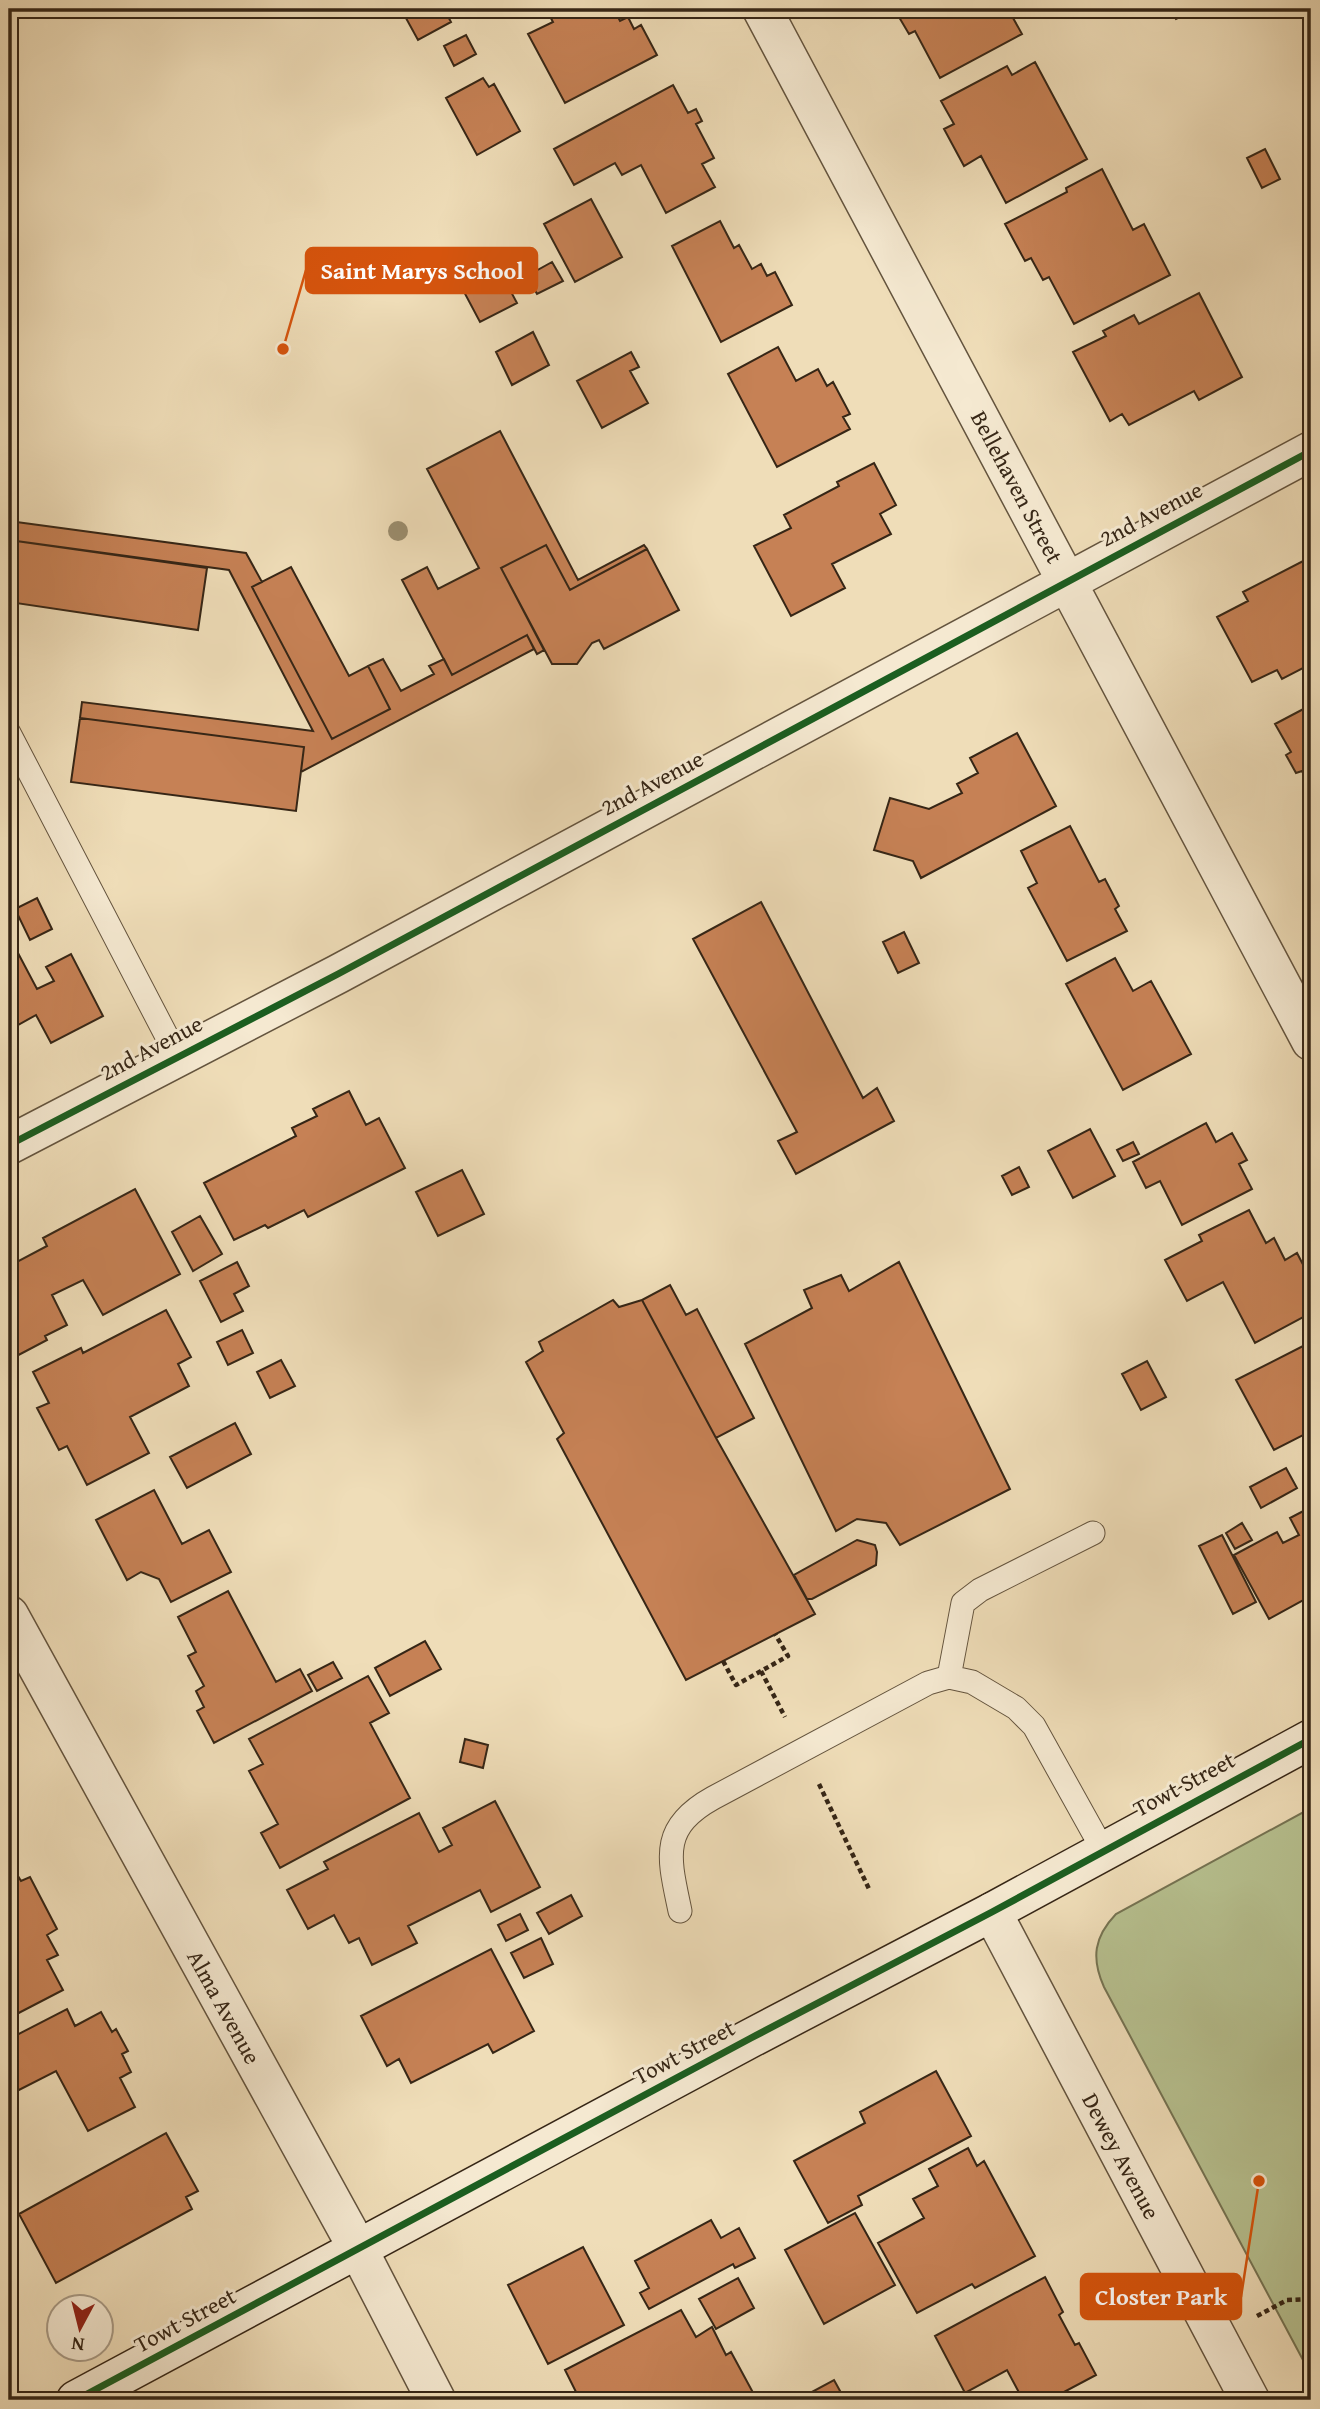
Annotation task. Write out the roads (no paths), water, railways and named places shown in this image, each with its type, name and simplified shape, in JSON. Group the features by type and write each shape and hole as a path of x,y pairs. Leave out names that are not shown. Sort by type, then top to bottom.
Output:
{"street":[{"name":"Bellehaven Street","path":"762,9 1311,1041"},
{"name":"2nd Avenue","path":"9,1145 338,974 1311,451"},
{"name":"Alma Avenue","path":"9,1615 358,2249 436,2400"},
{"name":"Towt Street","path":"76,2400 1311,1739"},
{"name":"Dewey Avenue","path":"992,1912 1250,2400"}],"lane":[{"path":"9,733 177,1056"},
{"path":"948,1677 963,1602 980,1590 1093,1533"},
{"path":"680,1911 671,1853 675,1834 683,1818 713,1798 928,1683 948,1677 972,1682 995,1694 1016,1708 1034,1726 1102,1850"}],"place":[{"name":"Saint Marys School","path":"283,349"},
{"name":"Closter Park","path":"1259,2181"}]}
